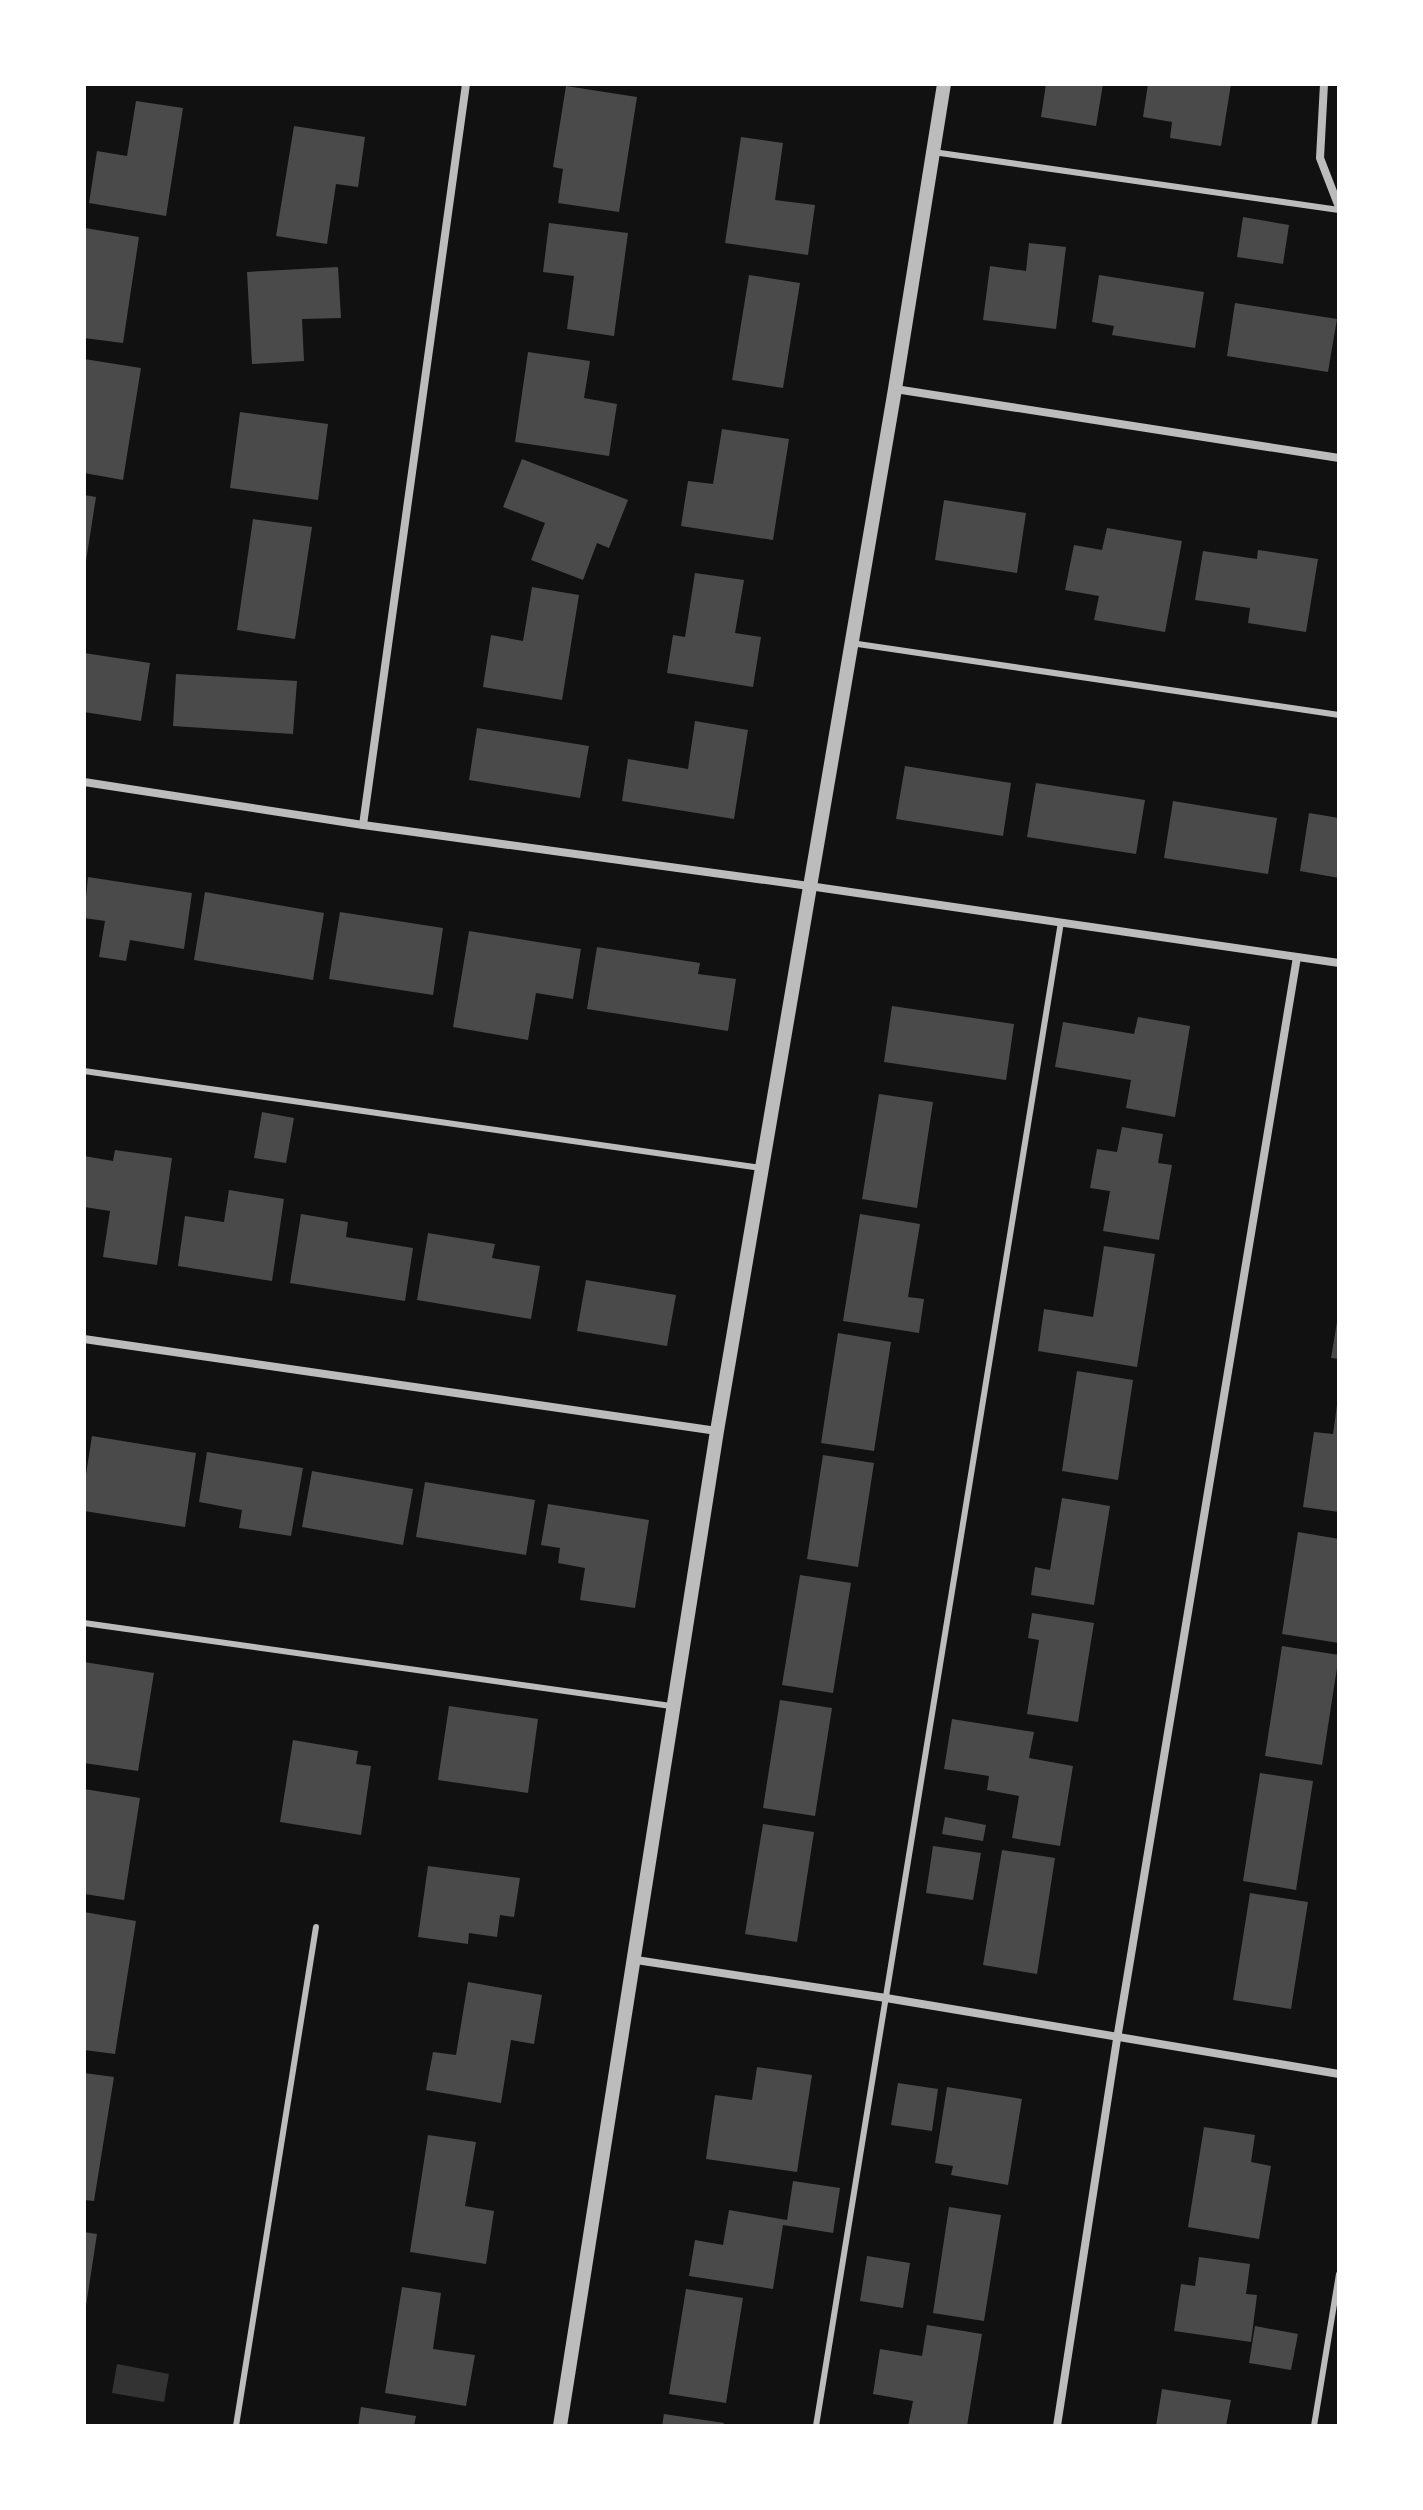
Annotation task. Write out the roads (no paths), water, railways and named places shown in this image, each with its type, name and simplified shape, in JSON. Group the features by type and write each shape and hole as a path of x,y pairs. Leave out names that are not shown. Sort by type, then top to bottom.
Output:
{"street":[{"path":"363,825 466,84"},
{"path":"560,2426 636,1960 717,1431 944,84"},
{"path":"1324,84 1320,158 1339,208"},
{"path":"895,389 1339,458"},
{"path":"84,782 363,825 1339,963"},
{"path":"1057,2426 1117,2039 1297,957"},
{"path":"84,1339 717,1431"},
{"path":"636,1960 886,1998 1339,2074"}],"lane":[{"path":"933,152 1339,208"},
{"path":"851,643 1339,715"},
{"path":"816,2426 1061,922"},
{"path":"84,1071 761,1168"},
{"path":"84,1623 674,1707"},
{"path":"236,2426 316,1927"},
{"path":"1314,2426 1339,2274"}]}
